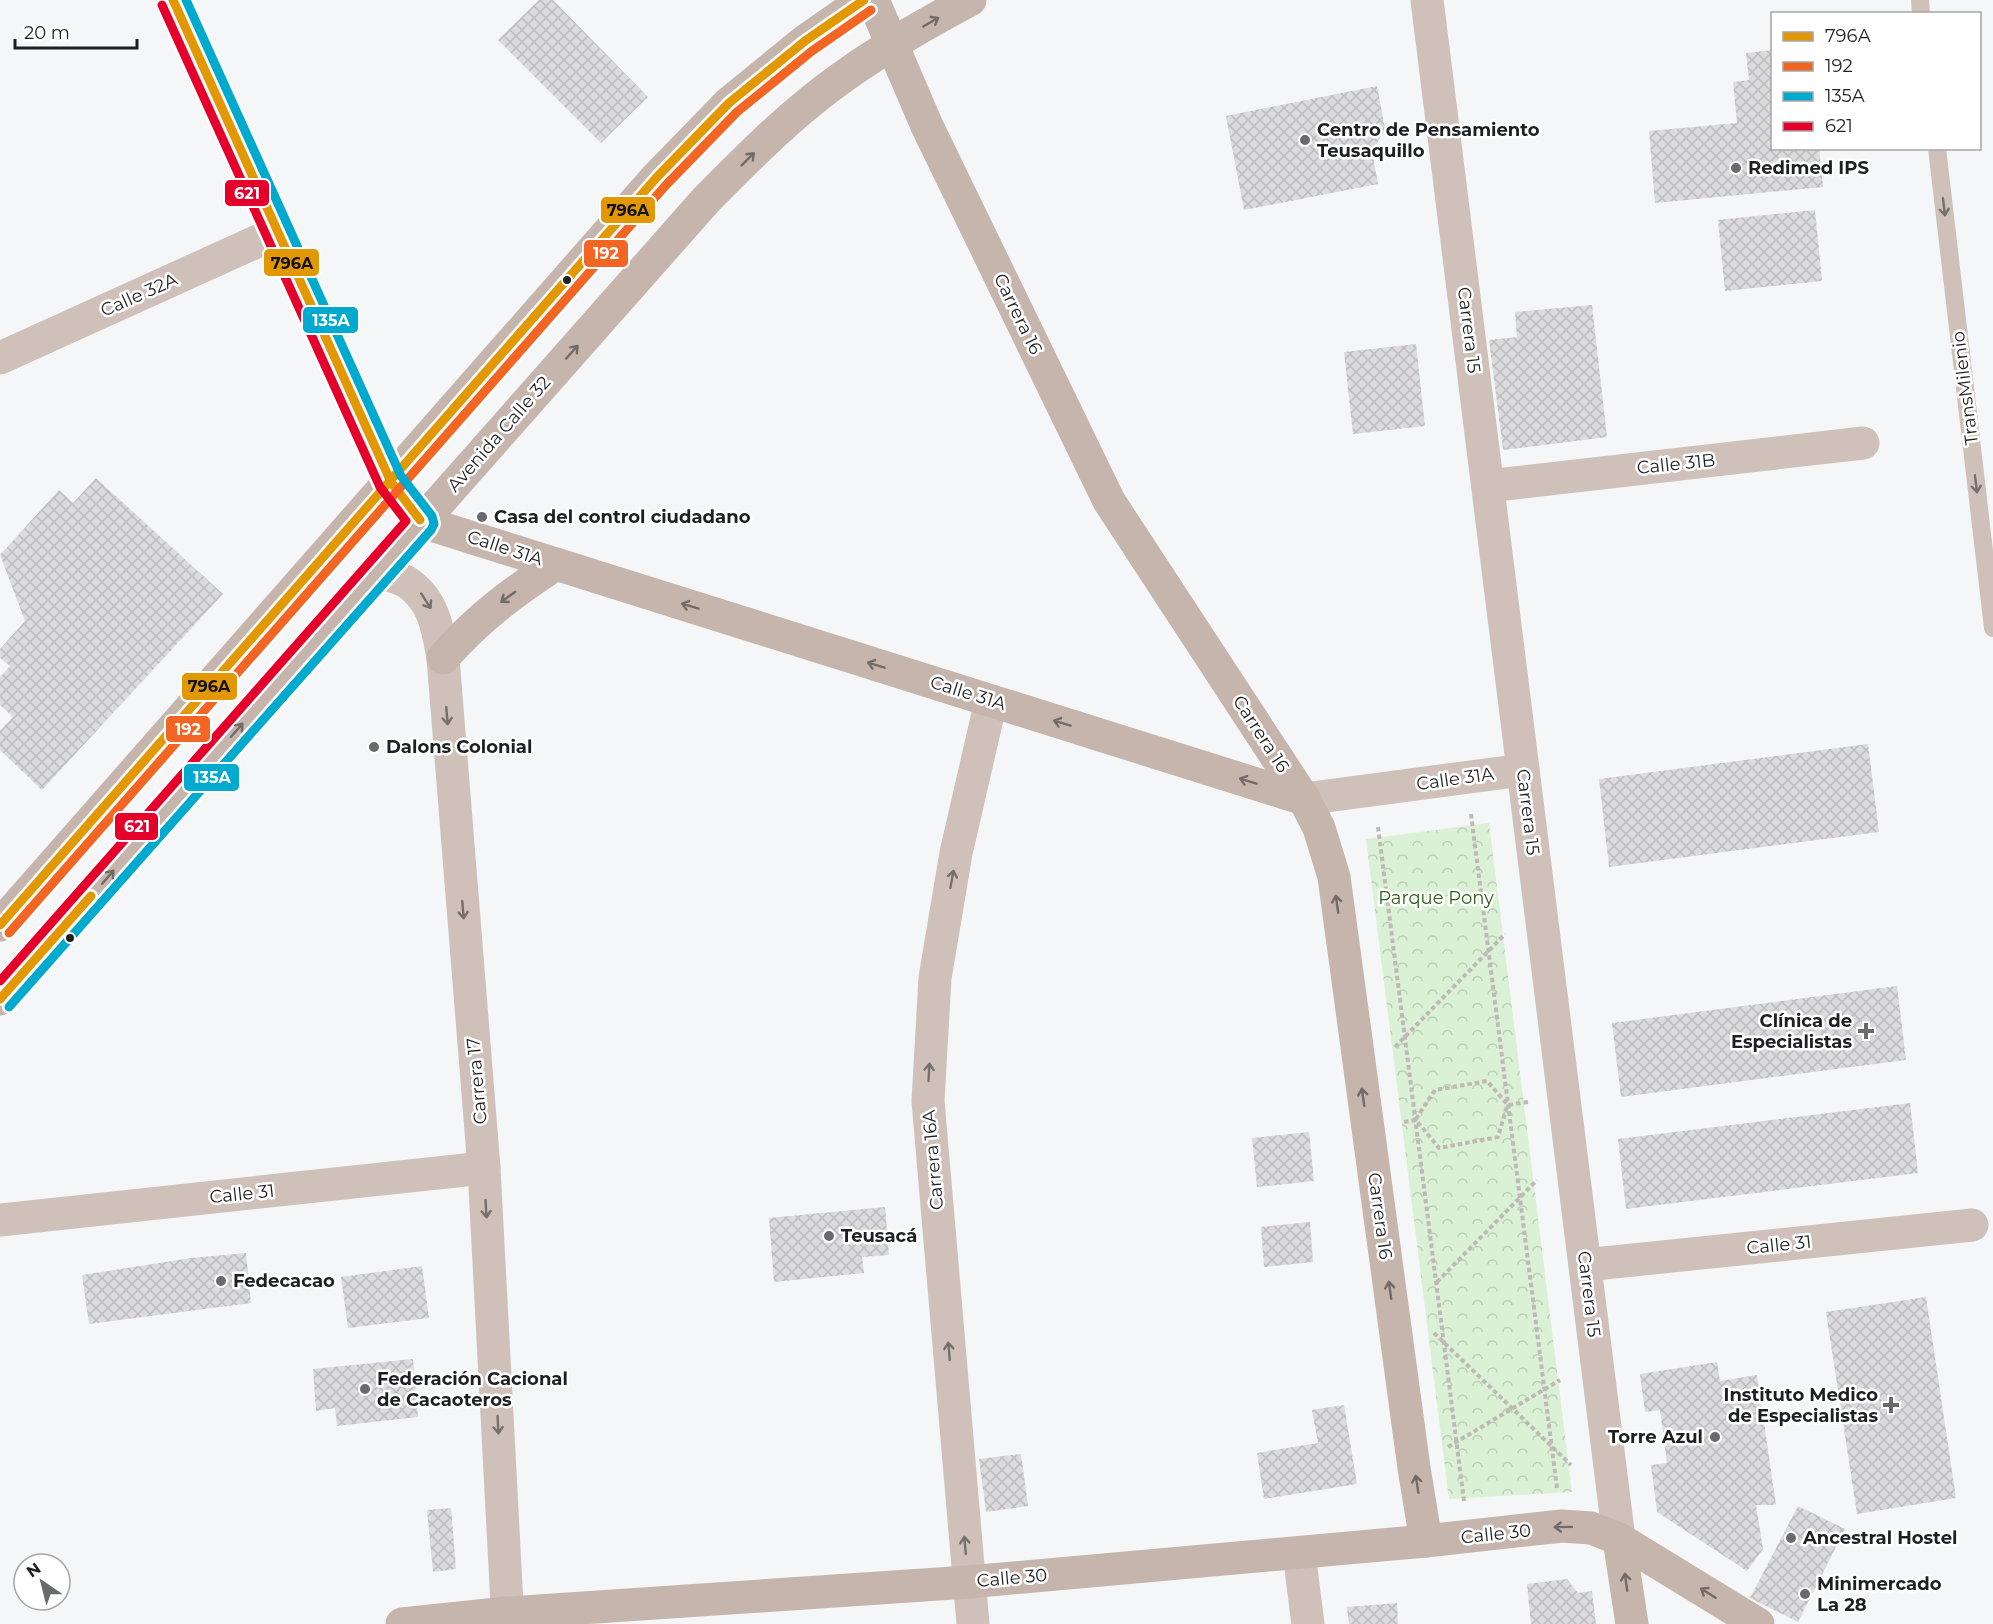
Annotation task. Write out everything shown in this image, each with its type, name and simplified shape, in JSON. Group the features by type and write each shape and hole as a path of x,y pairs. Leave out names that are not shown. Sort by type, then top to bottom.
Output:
{"street":[{"path":"174,0 391,482 422,522"},
{"path":"0,926 695,136 729,103 805,41 864,0"},
{"name":"Carrera 16","path":"873,0 927,126 1109,501 1304,799 1319,828 1334,877 1414,1468 1426,1541"},
{"name":"Avenida Calle 32","path":"0,999 706,200 769,137 811,101 854,69 970,0"},
{"name":"Carrera 15","path":"1427,0 1619,1539 1632,1624"},
{"name":"Calle 32A","path":"0,358 278,232"},
{"name":"Calle 31B","path":"1488,486 1863,443"},
{"name":"Calle 31A","path":"422,522 1304,799 1523,770"},
{"path":"442,658 470,628 502,601 556,564"},
{"name":"Carrera 17","path":"377,572 407,582 422,595 435,616 442,658 484,1168 508,1618"},
{"name":"Carrera 16A","path":"973,1624 928,1101 934,978 956,853 991,700"},
{"name":"Calle 31","path":"0,1220 484,1168"},
{"name":"Calle 31","path":"1585,1265 1972,1226"},
{"name":"Calle 30","path":"402,1624 508,1618 968,1582 1469,1537 1562,1526 1591,1528 1619,1539 1758,1624"},
{"path":"1299,1552 1308,1624"}],"lane":[{"name":"TransMilenio","path":"1937,150 1993,628"}],"path":[{"path":"1467,778 1562,1526"},
{"path":"1374,790 1469,1537"},
{"path":"1361,1083 1539,900"},
{"path":"1368,1128 1416,1120 1435,1089 1487,1081 1508,1105"},
{"path":"1508,1105 1564,1096"},
{"path":"1416,1120 1439,1148 1498,1137 1508,1105"},
{"path":"1436,1282 1570,1148"},
{"path":"1390,1291 1616,1507"},
{"path":"1414,1468 1597,1359"}],"green space":[{"name":"Parque Pony","path":"1489,823 1572,1492 1449,1499 1366,839"}],"building":[{"path":"539,0 553,0 648,97 601,143 498,40"},
{"name":"Redimed IPS","path":"1771,50 1771,150 1819,150 1823,187 1655,203 1649,131 1737,123 1733,82 1749,80 1746,53"},
{"name":"Centro de Pensamiento Teusaquillo","path":"1377,86 1385,129 1372,152 1378,184 1244,210 1226,116"},
{"path":"1815,210 1822,281 1725,291 1718,220"},
{"path":"1592,305 1607,437 1503,450 1489,340 1517,337 1515,312"},
{"path":"1416,344 1425,426 1353,434 1344,352"},
{"path":"96,478 223,594 42,790 0,750 0,731 13,717 0,705 0,677 10,666 0,658 0,649 25,621 0,555 59,490 73,503"},
{"path":"1868,744 1879,832 1609,867 1599,779"},
{"path":"1897,986 1906,1060 1621,1097 1612,1023"},
{"path":"1910,1103 1918,1173 1626,1209 1618,1139"},
{"path":"1309,1132 1314,1181 1257,1187 1252,1138"},
{"name":"Teusacá","path":"885,1207 889,1255 862,1257 864,1273 774,1282 769,1218"},
{"path":"1310,1222 1313,1262 1264,1267 1261,1227"},
{"path":"246,1253 251,1303 89,1324 82,1275 191,1258"},
{"path":"422,1266 429,1318 348,1328 341,1277"},
{"name":"Instituto Medico de Especialistas","path":"1926,1297 1956,1498 1857,1514 1826,1312"},
{"name":"Federación Cacional de Cacaoteros","path":"413,1359 418,1417 337,1426 335,1408 316,1411 313,1369"},
{"name":"Torre Azul","path":"1717,1362 1720,1381 1757,1375 1776,1505 1756,1505 1763,1549 1747,1571 1657,1512 1651,1465 1667,1463 1660,1410 1645,1412 1640,1374"},
{"path":"1344,1405 1357,1484 1264,1499 1257,1453 1318,1443 1312,1410"},
{"path":"1021,1454 1028,1506 986,1512 979,1459"},
{"path":"1798,1506 1845,1529 1798,1622 1750,1598"},
{"path":"451,1508 456,1569 433,1572 427,1510"},
{"path":"1567,1579 1578,1593 1592,1591 1596,1624 1531,1624 1527,1584"},
{"path":"1397,1603 1398,1624 1349,1624 1347,1607"}],"transit line":[{"name":"796A","path":"173,0 391,482 420,520"},
{"name":"135A","path":"9,1007 434,524 432,516 401,476 186,0"},
{"name":"796A","path":"0,925 657,177 729,103 805,41 864,0"},
{"name":"621","path":"0,981 406,521 380,487 162,5"},
{"name":"192","path":"9,933 666,185 737,112 812,51 871,10"},
{"name":"796A","path":"0,999 91,896"}],"place":[{"name":"Centro de Pensamiento Teusaquillo","path":"1305,140"},
{"name":"Redimed IPS","path":"1736,168"},
{"name":"Casa del control ciudadano","path":"482,517"},
{"name":"Dalons Colonial","path":"374,747"},
{"name":"Clínica de Especialistas","path":"1866,1031"},
{"name":"Teusacá","path":"829,1236"},
{"name":"Fedecacao","path":"221,1281"},
{"name":"Federación Cacional de Cacaoteros","path":"365,1389"},
{"name":"Instituto Medico de Especialistas","path":"1891,1405"},
{"name":"Torre Azul","path":"1715,1437"},
{"name":"Ancestral Hostel","path":"1791,1538"},
{"name":"Minimercado La 28","path":"1805,1594"}]}
